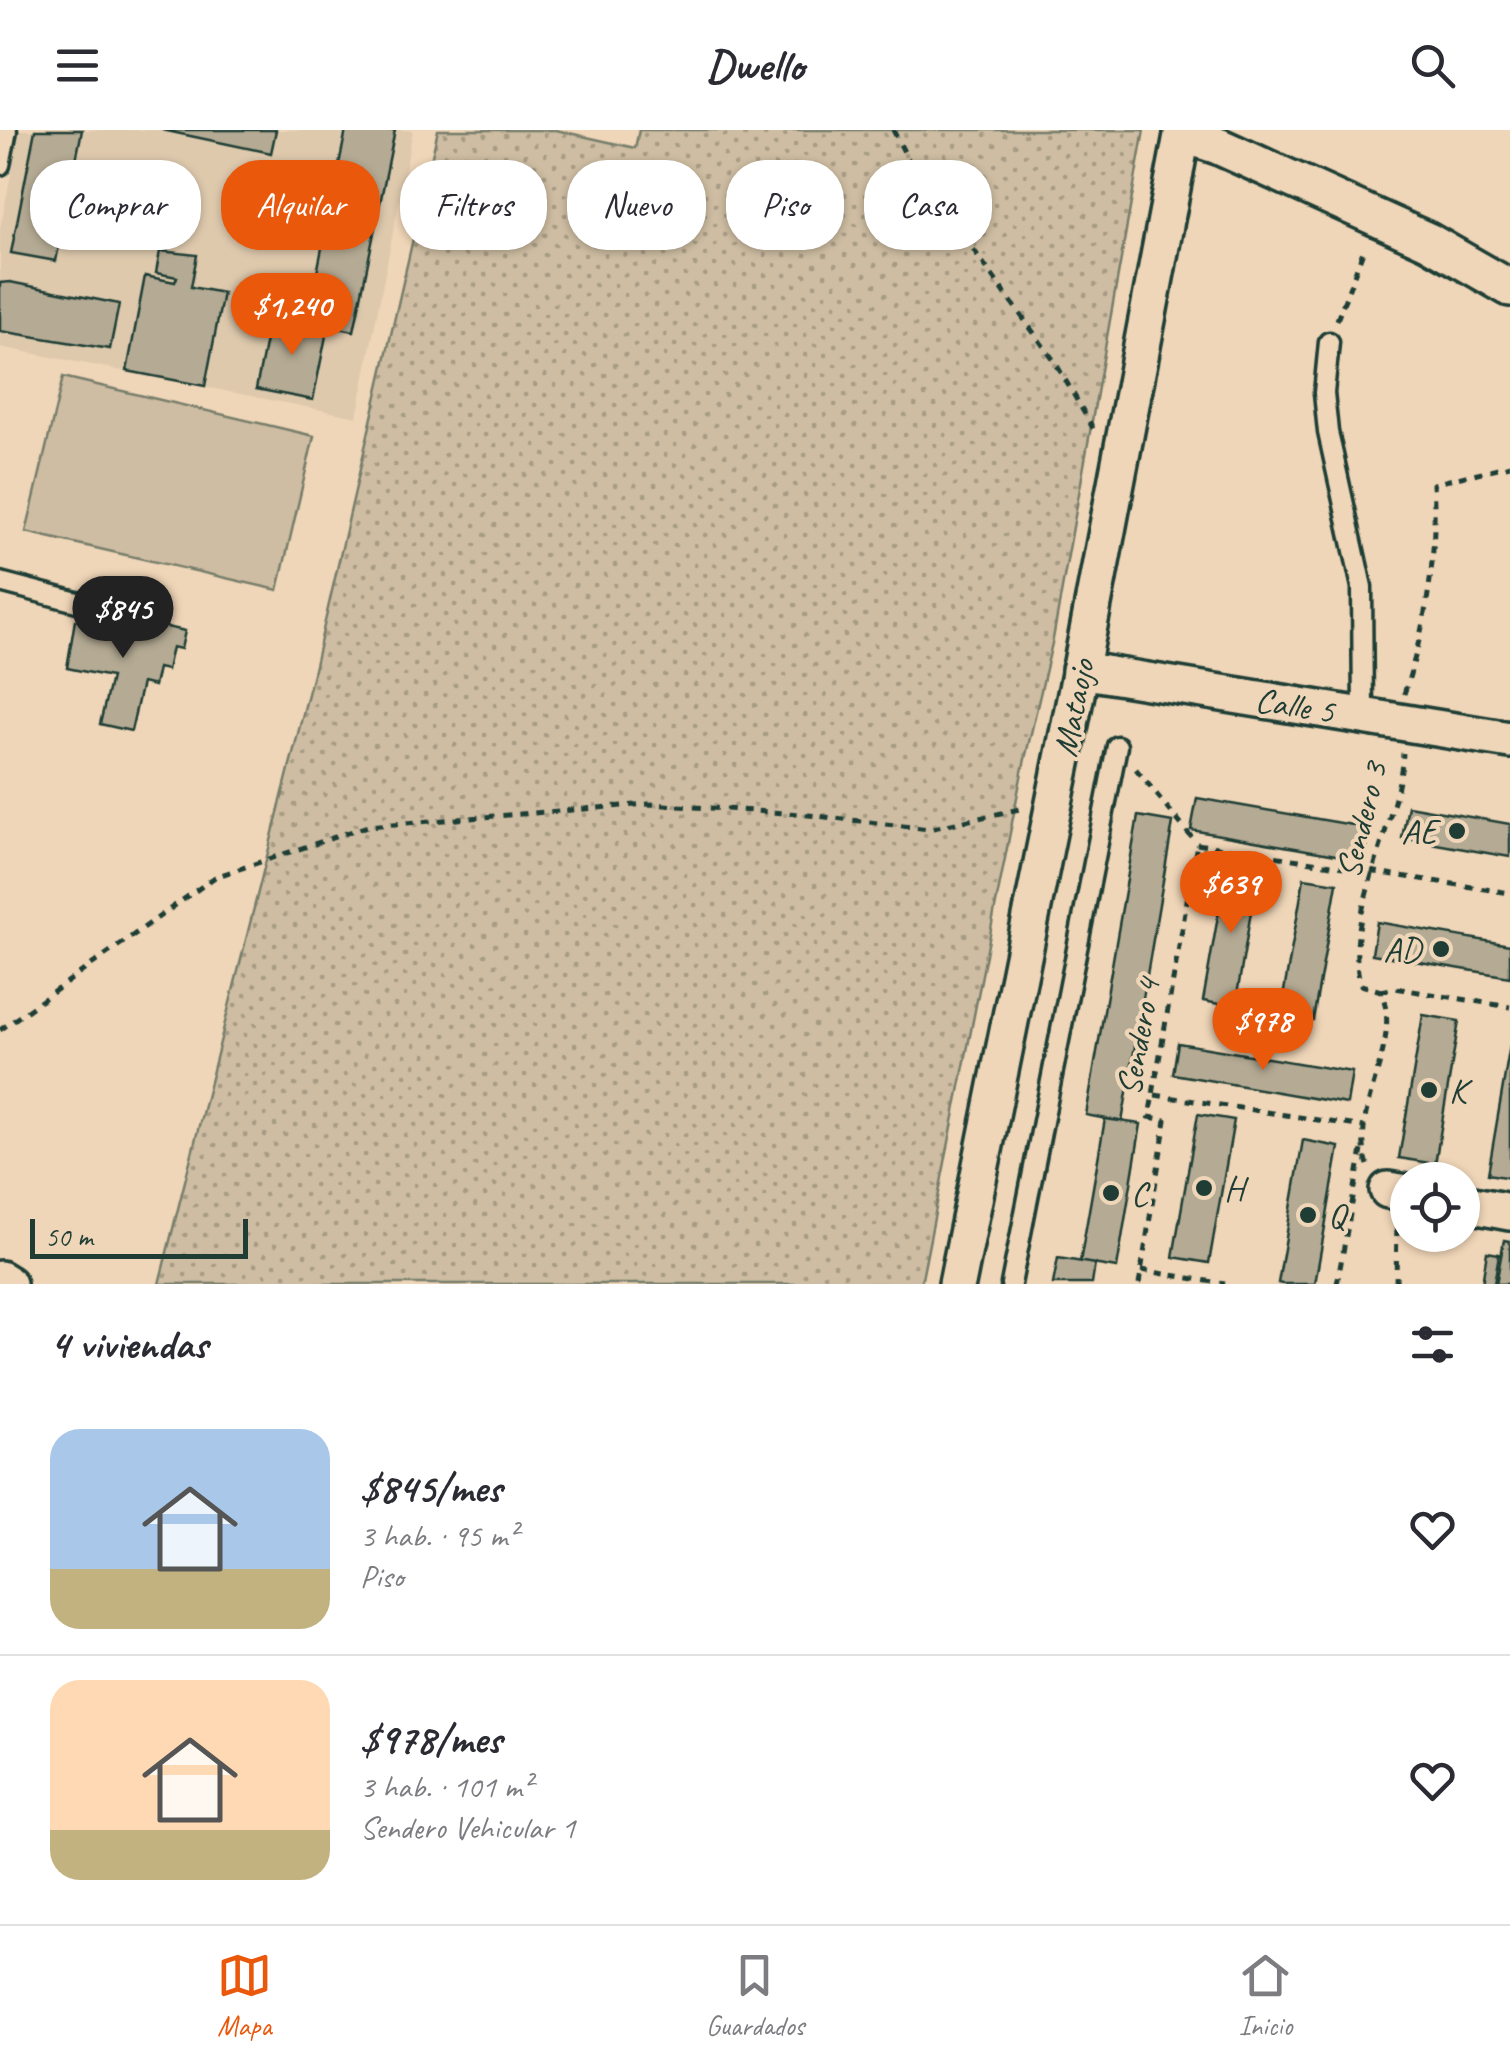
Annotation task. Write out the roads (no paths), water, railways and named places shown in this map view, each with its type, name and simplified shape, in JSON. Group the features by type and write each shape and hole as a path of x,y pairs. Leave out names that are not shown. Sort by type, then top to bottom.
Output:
{"street":[{"path":"1182,132 1428,241 1510,288"},
{"name":"Mataojo","path":"957,1284 1080,670 1182,132"},
{"name":"Calle 5","path":"1080,670 1510,740"},
{"path":"1480,1206 1510,1212"},
{"path":"0,1279 8,1284"}],"lane":[{"path":"0,165 7,130"},
{"path":"1329,342 1324,393 1328,432 1388,720"},
{"path":"0,582 77,602 124,605"},
{"path":"1011,1284 1117,746"}],"place":[{"name":"AE","path":"1457,831"},
{"name":"AD","path":"1441,949"},
{"name":"K","path":"1429,1090"},
{"name":"H","path":"1204,1188"},
{"name":"C","path":"1111,1193"},
{"name":"Q","path":"1308,1215"}]}
